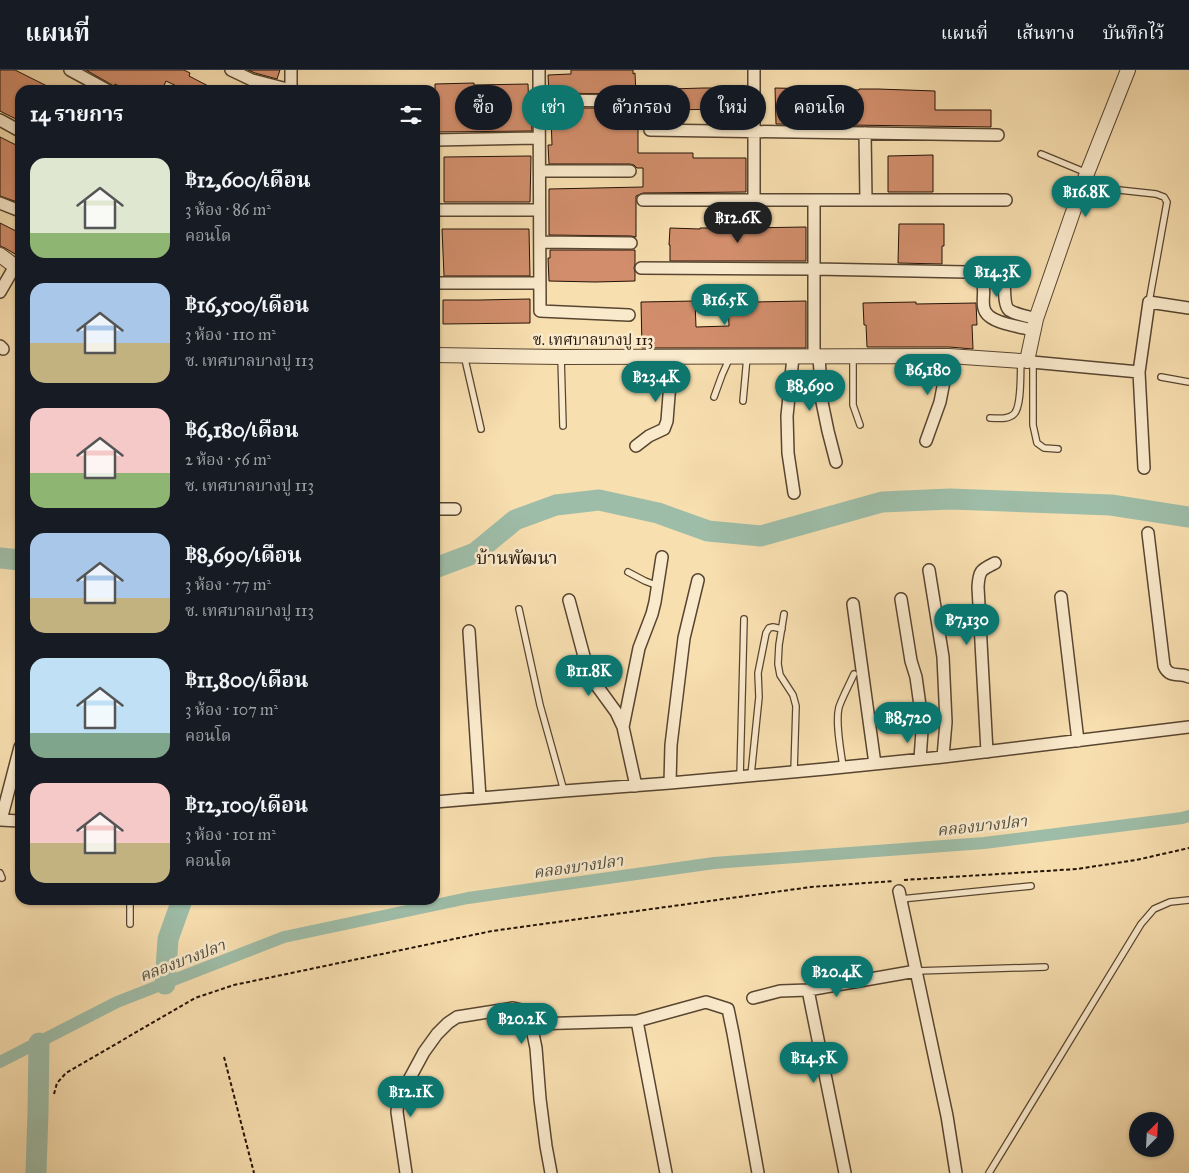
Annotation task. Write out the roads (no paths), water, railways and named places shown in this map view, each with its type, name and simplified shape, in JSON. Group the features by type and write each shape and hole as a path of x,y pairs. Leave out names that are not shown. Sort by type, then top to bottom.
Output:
{"street":[{"path":"70,70 98,85"},
{"path":"231,70 252,80 272,85"},
{"path":"291,70 291,85"},
{"path":"539,70 539,85"},
{"path":"754,70 754,200"},
{"path":"1128,70 1085,180 1035,324 1027,361 1140,372"},
{"path":"0,120 15,128"},
{"path":"539,130 540,311 629,315"},
{"path":"650,130 998,135"},
{"path":"865,133 866,200"},
{"path":"440,140 539,138"},
{"path":"540,171 630,171"},
{"path":"643,200 1006,200"},
{"path":"814,200 816,357 822,402 836,462"},
{"path":"0,203 15,209"},
{"path":"440,210 540,210"},
{"path":"540,242 631,244"},
{"path":"0,255 15,266"},
{"path":"641,268 815,268 967,272 989,267 1002,272 1004,275 1007,307 1010,311 1035,324"},
{"path":"0,292 15,272"},
{"path":"967,272 981,280 983,284 983,307 989,316 995,320 1035,324"},
{"path":"440,283 540,283"},
{"path":"1144,468 1140,372 1149,302 1189,308"},
{"name":"ซ. เทศบาลบางปู 113","path":"440,355 561,357 948,356 1027,361"},
{"path":"926,441 940,402 948,356"},
{"path":"636,446 649,436 664,429 667,422 672,357"},
{"path":"793,357 787,416 788,452 794,493"},
{"path":"440,509 455,509"},
{"path":"1148,533 1164,666 1167,672 1171,674 1189,677"},
{"path":"623,727 639,648 652,614 662,557"},
{"path":"987,752 978,587 982,570 995,563"},
{"path":"929,570 943,657 946,722 943,757"},
{"path":"670,783 670,745 684,638 698,580"},
{"path":"1061,597 1078,741"},
{"path":"901,598 911,661 916,677 922,725 920,760"},
{"path":"569,600 589,675 616,712 623,727 636,786"},
{"path":"854,604 875,764"},
{"path":"469,631 480,798"},
{"path":"440,802 920,760 1189,727"},
{"path":"15,764 0,820 15,821"},
{"path":"898,890 947,1116 956,1173"},
{"path":"753,998 780,991 808,990 916,971"},
{"path":"808,990 845,1173"},
{"path":"531,1024 637,1021 706,1002 728,1009 758,1173"},
{"path":"406,1173 397,1112 398,1100 424,1052 437,1034 457,1017 513,1008 522,1010 528,1015 531,1024 536,1048 540,1099 551,1173"},
{"path":"637,1021 666,1173"}],"lane":[{"path":"1041,154 1085,180 1164,197 1167,202 1149,302"},
{"path":"464,355 481,429"},
{"path":"561,357 562,426"},
{"path":"714,397 730,357"},
{"path":"743,402 747,357"},
{"path":"853,357 853,406 860,425"},
{"path":"990,418 1003,419 1014,414 1018,406 1027,361"},
{"path":"1027,361 1032,425 1037,443 1044,448 1058,449"},
{"path":"1161,377 1189,382"},
{"path":"628,572 658,586"},
{"path":"519,610 540,705 564,791"},
{"path":"784,614 778,664 780,675 793,696 796,706 794,772"},
{"path":"744,619 745,776"},
{"path":"745,776 759,697 758,673 766,633 769,628 773,627 782,629"},
{"path":"843,767 838,719 839,709 844,693 854,674"},
{"path":"898,890 1031,886"},
{"path":"989,1173 1140,924 1154,909 1170,902 1189,900"},
{"path":"130,905 130,924"},
{"path":"916,971 1045,967"}],"waterway":[{"path":"440,566 475,553 515,520 556,505 599,500 658,513 708,531 761,536 882,502 950,499 1111,505 1189,517"},
{"path":"0,558 15,560"},
{"name":"คลองบางปลา","path":"440,904 468,898 714,863 984,843 1189,816"},
{"path":"165,984 168,939 180,905"},
{"name":"คลองบางปลา","path":"0,1062 117,1002 284,937 435,905"},
{"path":"36,1173 39,1043"}],"district":[{"name":"บ้านพัฒนา","path":"517,558"}]}
